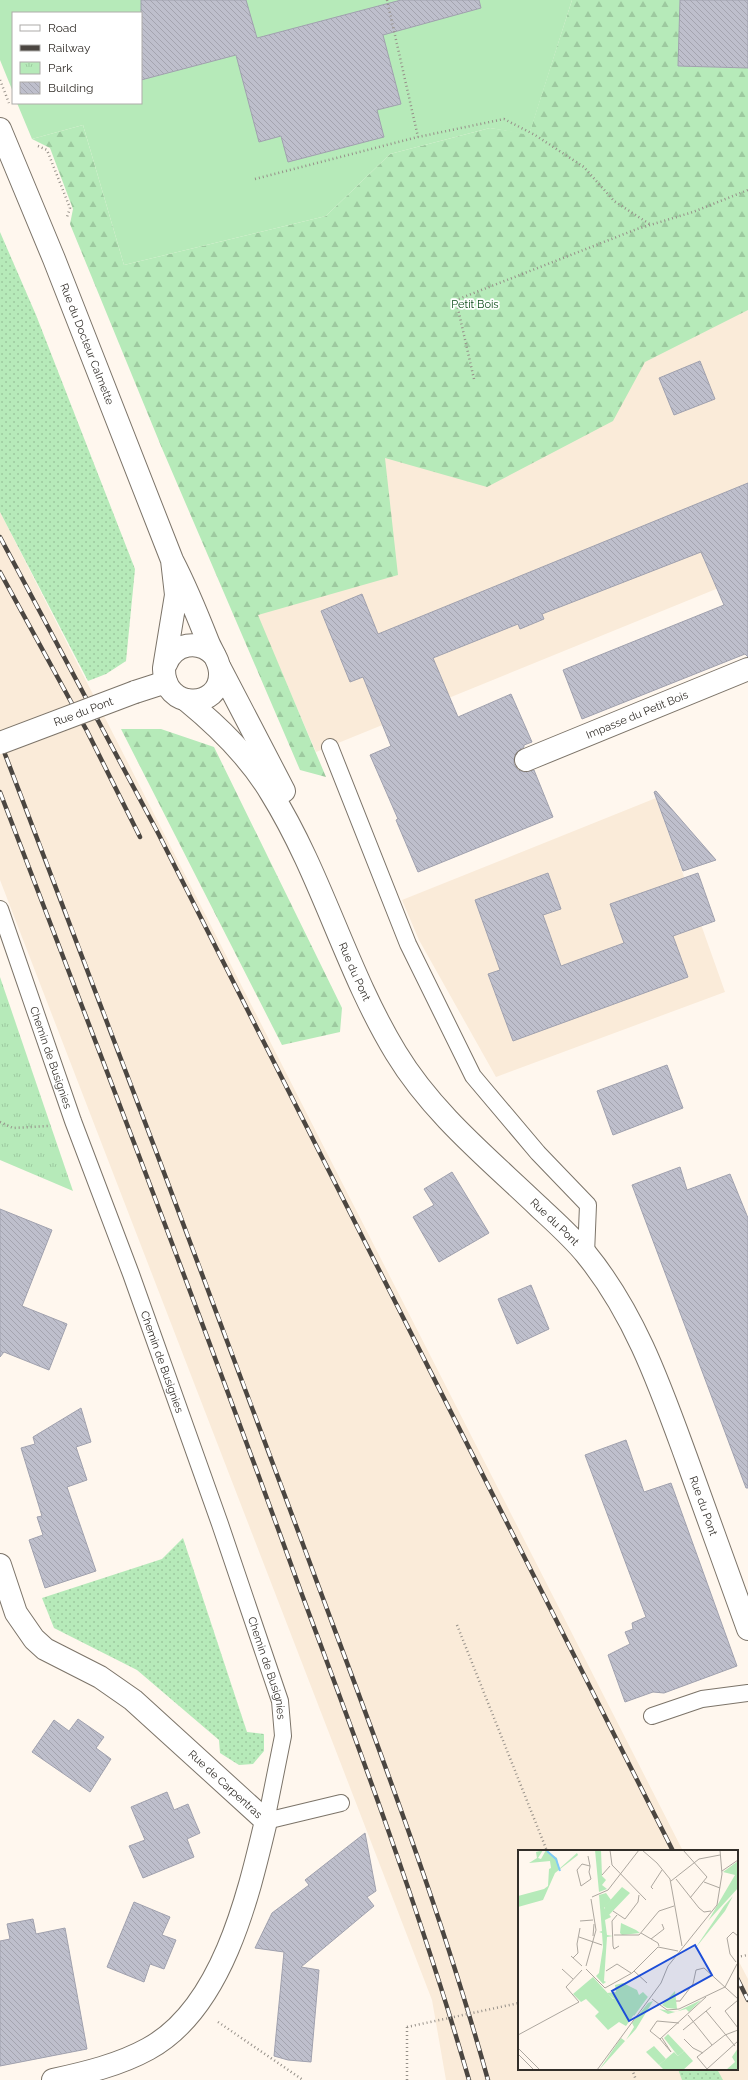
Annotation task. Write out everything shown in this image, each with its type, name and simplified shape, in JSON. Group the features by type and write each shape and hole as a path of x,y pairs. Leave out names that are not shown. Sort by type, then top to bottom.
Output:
{"street":[{"name":"Rue du Docteur Calmette","path":"0,130 57,266 172,560"},
{"name":"Rue du Pont","path":"172,560 191,599 217,662 284,792 290,807 301,852"},
{"path":"166,673 173,652 185,645 199,645 217,662 219,682 211,693 199,700 186,700 173,694 166,673 176,595 172,560"},
{"name":"Impasse du Petit Bois","path":"526,760 748,669"},
{"name":"Rue du Pont","path":"0,743 135,692 166,673"},
{"name":"Rue du Pont","path":"186,700 219,728 255,770 271,793 301,852 381,1025 409,1072 461,1133 554,1221 586,1254 605,1279 632,1322 654,1371 748,1629"},
{"name":"Rue de Carpentras","path":"0,1565 16,1612 34,1639 45,1649 100,1677 133,1700 266,1821 244,1905 214,1977 196,2007 172,2033 149,2049 111,2065 53,2080"}],"lane":[{"path":"330,747 408,944 474,1076 538,1154 588,1205 586,1254"},
{"name":"Chemin de Busignies","path":"0,910 73,1121 131,1274 280,1701 283,1736 266,1821"},
{"path":"652,1716 702,1699 748,1693"},
{"path":"266,1821 341,1803"}],"path":[{"path":"387,0 418,137"},
{"path":"256,179 418,137 504,119 535,135 584,167 614,201 651,225"},
{"path":"474,379 456,300 552,261 651,225 693,212 748,190"},
{"path":"0,1122 13,1128 52,1126 73,1121"},
{"path":"457,1624 547,1850"},
{"path":"738,1957 748,1955"},
{"path":"407,2080 407,2027 518,2004"},
{"path":"196,2007 304,2080"},
{"path":"632,2070 636,2080"}],"shaded area":[{"path":"748,302 748,576 316,752 257,615 180,408"},
{"path":"0,512 682,1850 518,1850 518,2070 738,2070 738,1960 748,1979 748,2080 446,2080 432,2000 0,880"},
{"path":"656,798 725,992 496,1077 419,940 402,900"}],"green space":[{"path":"0,0 572,0 529,135 490,128 390,154 326,216 124,265 83,125 32,139 17,104 142,104 142,12 12,12 12,90 0,60"},
{"name":"Petit Bois","path":"572,0 680,0 679,66 748,68 748,310 645,362 613,421 487,487 385,458 398,575 258,615 326,777 300,770 161,446 70,224 73,209 50,148 32,139 83,125 124,265 326,216 390,154 490,128 529,134"},
{"path":"0,232 36,315 135,569 126,661 106,674 88,681 0,512"},
{"path":"121,729 161,729 214,747 342,1008 340,1032 282,1045"},
{"path":"0,977 73,1191 0,1160"},
{"path":"183,1538 247,1732 264,1734 264,1751 253,1764 239,1765 220,1753 219,1740 137,1670 54,1628 42,1598 162,1559"},
{"path":"678,2070 718,2070 723,2080 682,2080"}],"building":[{"path":"141,0 246,0 257,38 401,0 479,0 481,8 383,35 401,104 377,110 384,137 288,162 281,136 259,142 236,55 142,80"},
{"path":"680,0 748,0 748,68 678,66"},
{"path":"700,361 715,399 674,415 659,378"},
{"path":"748,483 748,657 745,654 582,719 563,670 724,605 701,552 542,614 544,619 520,629 518,624 433,658 458,717 511,694 532,742 524,745 524,747 516,753 514,764 518,770 524,772 534,770 553,817 418,872 396,820 398,819 370,755 391,746 363,677 350,682 321,611 362,594 378,634"},
{"path":"656,791 716,860 683,871 654,792"},
{"path":"548,873 561,909 543,915 561,966 624,943 610,904 698,873 715,921 673,936 688,977 513,1041 488,974 500,970 475,900"},
{"path":"667,1065 683,1108 613,1135 597,1091"},
{"path":"680,1167 687,1190 730,1174 748,1218 748,1488 746,1488 632,1185"},
{"path":"452,1172 489,1233 439,1262 413,1217 434,1205 424,1189"},
{"path":"0,1209 52,1230 22,1306 67,1324 49,1370 4,1352 0,1357"},
{"path":"531,1285 549,1329 517,1344 498,1299"},
{"path":"81,1408 91,1442 76,1447 87,1480 67,1487 96,1571 45,1588 29,1540 43,1535 37,1517 42,1516 21,1448 35,1444 33,1437"},
{"path":"626,1440 644,1492 671,1483 737,1666 664,1693 653,1692 625,1702 608,1655 630,1644 625,1632 633,1629 632,1623 646,1617 585,1455"},
{"path":"78,1719 104,1737 96,1748 111,1759 90,1792 32,1752 54,1720 69,1731"},
{"path":"167,1792 174,1810 188,1804 200,1833 187,1839 194,1857 143,1878 129,1846 145,1840 131,1807"},
{"path":"365,1833 376,1891 367,1897 374,1906 301,1967 319,1970 311,2062 288,2060 274,2056 284,1952 255,1948 272,1913 309,1885 305,1880"},
{"path":"134,1902 170,1917 162,1935 176,1940 164,1969 150,1964 144,1982 107,1967"},
{"path":"33,1919 36,1934 65,1928 87,2049 0,2066 0,1941 10,1939 7,1924"}],"railway":[{"path":"0,537 158,833 672,1850"},
{"path":"0,572 87,731 140,837"},
{"path":"0,741 189,1239 376,1740 447,1943 488,2080"},
{"path":"0,792 190,1291 368,1773 411,1895 469,2080"},
{"path":"738,1980 748,2000"}]}
